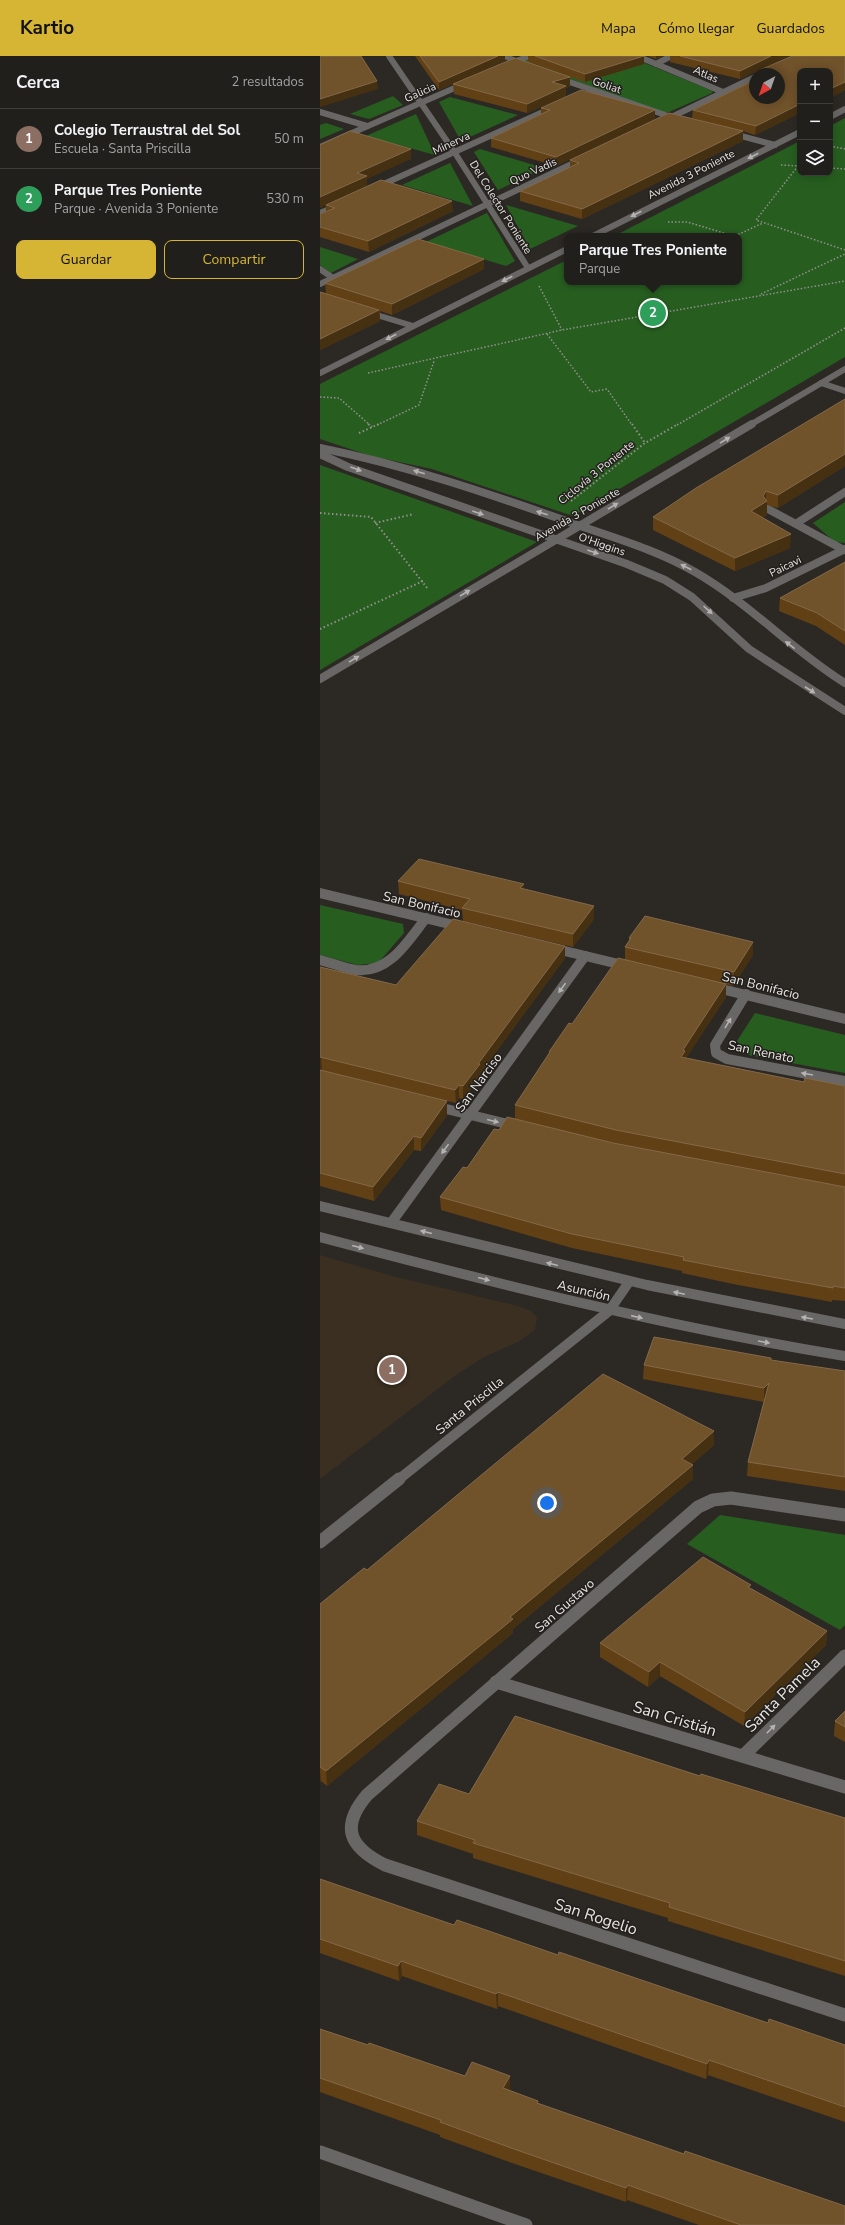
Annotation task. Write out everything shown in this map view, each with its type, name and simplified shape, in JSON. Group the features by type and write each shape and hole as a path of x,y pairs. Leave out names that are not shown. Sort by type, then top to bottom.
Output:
{"street":[{"name":"Del Colector Poniente","path":"389,56 455,153 528,268"},
{"path":"505,56 530,68"},
{"path":"508,65 529,56"},
{"name":"Atlas","path":"637,56 723,92"},
{"path":"656,64 671,56"},
{"name":"Goliat","path":"552,76 686,121"},
{"path":"656,124 749,80"},
{"name":"Galicia","path":"320,147 472,81"},
{"path":"583,93 590,90"},
{"name":"Minerva","path":"370,191 561,103"},
{"path":"833,115 845,109"},
{"path":"320,112 367,126"},
{"path":"723,131 775,144"},
{"name":"Avenida 3 Poniente","path":"599,233 797,133"},
{"name":"Quo Vadis","path":"320,284 586,157"},
{"path":"320,213 348,200"},
{"path":"320,373 564,250"},
{"path":"320,269 333,278"},
{"path":"363,310 412,326"},
{"name":"Avenida 3 Poniente","path":"320,679 845,369"},
{"path":"821,383 845,391"},
{"name":"O'Higgins","path":"320,448 357,455 417,472 560,519 675,561 710,580 790,645 845,683"},
{"name":"O'Higgins","path":"320,454 348,466 647,572 679,588 705,607 749,649 789,677 845,711"},
{"path":"797,523 845,492"},
{"path":"768,509 844,549"},
{"name":"Paicavi","path":"734,598 766,588 844,549"},
{"name":"San Bonifacio","path":"320,893 471,929"},
{"path":"320,960 355,970 367,971 383,967 426,918"},
{"path":"540,945 639,969"},
{"name":"San Narciso","path":"391,1224 585,956"},
{"name":"San Bonifacio","path":"700,983 845,1018"},
{"name":"San Renato","path":"746,994 715,1045 716,1053 727,1059 845,1081"},
{"path":"426,1104 528,1129"},
{"name":"Asunción","path":"320,1206 628,1282 743,1307 845,1324"},
{"name":"Asunción","path":"320,1237 609,1311 756,1341 845,1356"},
{"name":"Santa Priscilla","path":"320,1542 609,1311 628,1282"},
{"name":"San Gustavo","path":"350,1832 353,1813 363,1799 690,1513 706,1502 720,1498 743,1499 845,1515"},
{"name":"Santa Pamela","path":"743,1756 845,1656"},
{"name":"San Cristián","path":"496,1682 845,1787"},
{"name":"San Rogelio","path":"350,1832 359,1850 368,1858 385,1865 845,2014"},
{"path":"320,2152 526,2225"}],"path":[{"path":"833,147 845,150"},
{"path":"797,167 756,220 845,250"},
{"path":"833,168 845,169"},
{"path":"666,222 688,222 724,233"},
{"path":"741,233 763,223"},
{"path":"757,296 845,254"},
{"path":"368,374 562,330 845,281"},
{"path":"538,285 562,330"},
{"name":"Ciclovía 3 Poniente","path":"560,519 561,509 644,443 845,328"},
{"path":"547,334 591,392 607,389 644,443"},
{"path":"354,436 419,405 434,360"},
{"path":"320,397 339,398 372,427"},
{"path":"320,513 371,517 423,581 428,589 421,593"},
{"path":"320,629 423,581"}],"shaded area":[{"path":"320,1255 396,1277 518,1306 531,1311 537,1317 535,1330 518,1342 484,1357 456,1375 320,1479"}],"green space":[{"path":"627,56 713,91 712,93 669,112 662,112 523,62 523,59"},
{"path":"393,96 403,105 369,119 350,114"},
{"path":"450,97 518,115 461,141 439,102"},
{"path":"416,114 435,155 366,136"},
{"path":"845,118 845,357 573,516 432,469 371,456 320,439 320,384 564,262 564,285 742,285 742,233 620,233 797,143 797,176 833,176 833,124"},
{"path":"326,123 344,129 320,139 320,125"},
{"path":"480,149 544,168 498,190 474,152"},
{"path":"450,163 473,206 402,185"},
{"path":"506,205 578,226 530,249"},
{"path":"487,213 515,261 506,266 426,242"},
{"path":"320,247 358,259 331,273 320,265"},
{"path":"320,465 537,542 320,670"},
{"path":"845,502 845,543 835,542 813,523"},
{"path":"320,905 403,924 404,933 378,963 358,965 320,955"},
{"path":"755,1013 845,1035 845,1073 748,1055 737,1041"},
{"path":"720,1515 845,1535 845,1625 840,1630 687,1544"}],"building":[{"path":"320,56 361,56 377,81 320,99"},
{"path":"420,56 498,56 439,82"},
{"path":"535,56 644,56 585,74"},
{"path":"680,56 771,56 740,71"},
{"path":"792,56 845,56 845,82 833,88 833,68 797,68 797,106 756,126 693,110 749,83 749,104 785,104 785,68 765,68"},
{"path":"515,58 570,77 552,82 566,86 527,104 453,84"},
{"path":"581,90 655,110 556,157 491,138 550,110 541,108"},
{"path":"669,113 743,131 582,209 520,191 579,163 570,160"},
{"path":"350,131 411,149 357,173 367,176 320,197 320,145"},
{"path":"381,180 452,201 368,241 320,227 320,214 335,208 326,205"},
{"path":"418,239 484,259 392,304 325,283"},
{"path":"320,292 379,310 320,339"},
{"path":"845,399 845,454 778,495 766,491 763,496 767,501 751,511 791,534 735,558 653,517 696,488"},
{"path":"845,562 845,631 817,613 780,598"},
{"path":"419,859 524,884 520,888 594,906 573,934 462,908 470,899 398,881"},
{"path":"645,916 753,942 734,972 625,947 631,938 629,938"},
{"path":"453,919 565,946 463,1086 459,1085 455,1090 320,1057 320,967 396,985"},
{"path":"618,958 726,984 683,1050 685,1051 681,1057 804,1082 805,1078 845,1086 845,1174 616,1130 515,1105 569,1023 572,1024"},
{"path":"320,1070 447,1101 421,1138 414,1136 373,1187 320,1173"},
{"path":"507,1117 613,1143 845,1187 845,1288 833,1286 833,1288 683,1260 684,1257 572,1234 440,1197 463,1167 467,1168 494,1129 499,1130"},
{"path":"654,1337 771,1358 771,1360 845,1371 845,1477 748,1462 769,1383 764,1388 644,1365"},
{"path":"603,1374 714,1431 682,1459 693,1465 510,1617 513,1619 326,1771 320,1767 320,1604 364,1568 367,1570"},
{"path":"703,1557 751,1585 748,1587 827,1631 745,1712 660,1662 649,1672 600,1643"},
{"path":"845,1711 845,1727 835,1721"},
{"path":"515,1716 700,1776 701,1774 845,1818 845,1961 669,1907 670,1903 473,1843 475,1840 417,1821 439,1784 469,1794"},
{"path":"320,1879 454,1925 457,1920 558,1955 559,1952 768,2023 769,2019 845,2045 845,2107 709,2060 707,2064 498,1992 496,1994 401,1961 398,1966 320,1939"},
{"path":"320,2029 368,2045 369,2043 465,2076 472,2062 510,2076 503,2088 538,2101 537,2103 684,2154 685,2151 845,2206 845,2225 741,2225 628,2185 626,2188 514,2149 440,2122 441,2120 320,2078"}],"place":[{"name":"Parque Tres Poniente","path":"653,313"},
{"name":"Colegio Terraustral del Sol","path":"392,1370"}]}
